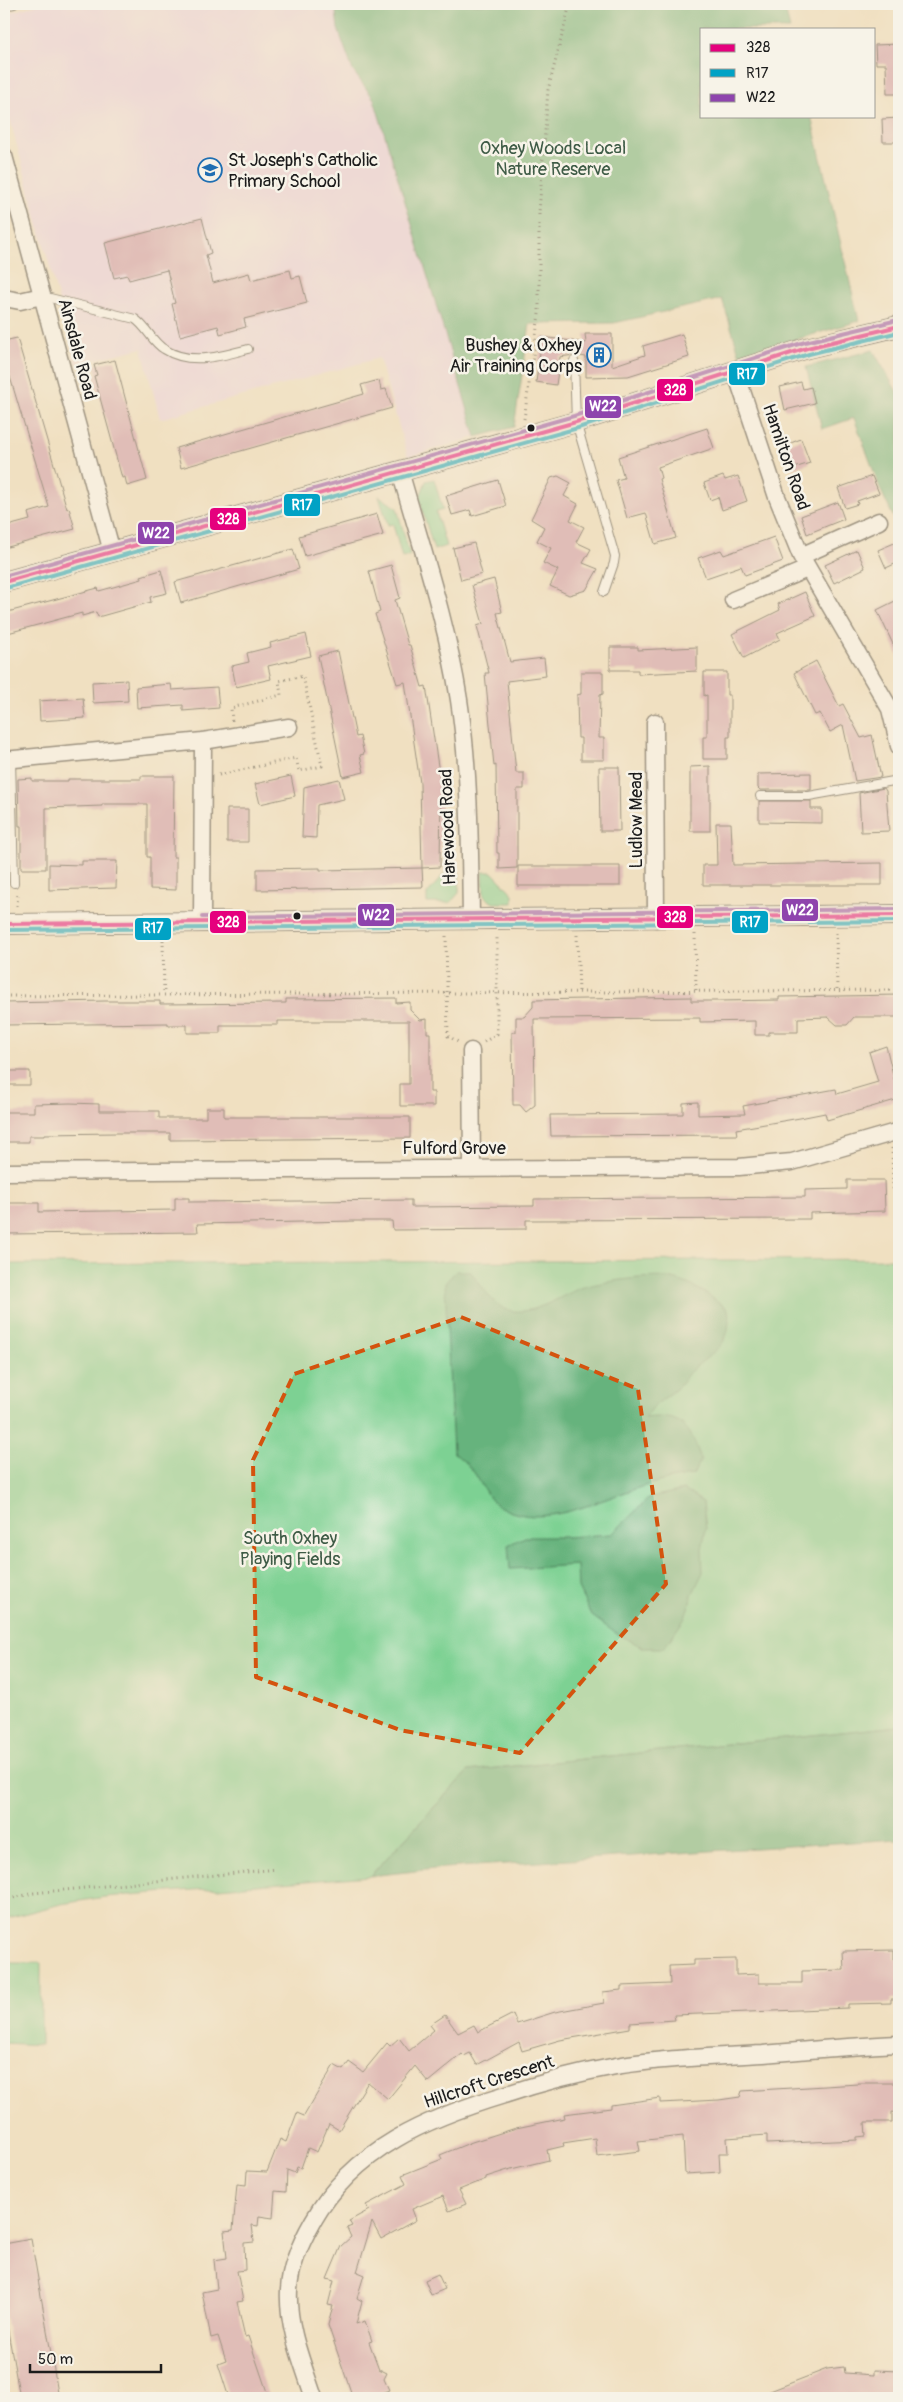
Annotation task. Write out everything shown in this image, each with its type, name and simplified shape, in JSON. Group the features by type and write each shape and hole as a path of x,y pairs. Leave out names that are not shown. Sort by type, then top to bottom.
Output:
{"street":[{"name":"Ainsdale Road","path":"4,156 112,552"},
{"path":"4,298 20,301 42,296"},
{"path":"4,582 576,422 807,348 899,326"},
{"name":"Hamilton Road","path":"735,370 777,497 804,563 890,709 899,746"},
{"name":"Harewood Road","path":"400,471 442,622 459,700 467,771 471,920"},
{"path":"733,600 879,521"},
{"name":"Ludlow Mead","path":"655,722 656,919"},
{"path":"7,759 204,741 289,727"},
{"path":"202,923 204,741"},
{"path":"10,924 163,924 899,915"},
{"path":"471,1051 472,1168"},
{"name":"Fulford Grove","path":"4,1172 730,1167 773,1164 818,1156 896,1132"},
{"name":"Hillcroft Crescent","path":"314,2398 293,2330 290,2309 289,2291 296,2256 318,2211 338,2184 377,2150 400,2135 427,2121 472,2104 526,2088 616,2066 899,2044"}],"lane":[{"path":"4,6 14,4"},
{"path":"42,296 135,319 145,325 164,349 186,357 201,359 219,357 248,349"},
{"path":"574,361 576,422 615,556 604,592"},
{"path":"7,759 14,883"},
{"path":"760,796 809,796 899,780"}],"path":[{"path":"521,437 539,314 539,212 548,90 570,4"},
{"path":"10,924 18,890 14,883"},
{"path":"835,916 837,990"},
{"path":"695,918 696,991"},
{"path":"577,919 579,992"},
{"path":"446,920 448,1036 471,1051 497,1034 497,920"},
{"path":"163,924 164,995"},
{"path":"4,996 899,990"},
{"path":"896,1132 892,1188 899,1188"},
{"path":"4,1900 34,1893 277,1869"}],"highlighted area":[{"path":"461,1317 638,1389 666,1584 520,1753 400,1730 256,1677 253,1460 294,1374"}],"shaded area":[{"name":"St Joseph's Catholic Primary School","path":"39,4 335,4 338,29 353,71 374,99 476,437 408,457 379,358 160,419 142,348 76,364 4,97 4,14"}],"green space":[{"name":"Oxhey Woods Local Nature Reserve","path":"335,4 784,4 790,28 700,28 700,118 811,118 859,321 740,356 722,299 614,323 530,324 514,427 476,437 374,99 353,71 338,29"},
{"path":"873,350 899,395 899,529 881,491 854,418 822,429 806,367"},
{"path":"434,479 443,510 436,512 446,546 434,550 419,499 426,481"},
{"path":"379,496 397,508 410,556 402,558 393,524 388,525"},
{"path":"483,872 492,872 513,894 513,903 493,903 484,896"},
{"path":"445,873 459,873 459,893 450,903 427,903 427,894"},
{"name":"South Oxhey Playing Fields","path":"899,1259 899,1726 468,1771 370,1876 105,1897 61,1904 4,1919 4,1264"},
{"path":"456,1271 470,1271 494,1301 507,1310 514,1311 530,1310 539,1307 586,1286 636,1278 659,1277 693,1286 728,1309 728,1331 720,1346 691,1371 678,1387 656,1405 645,1418 668,1418 676,1420 683,1425 693,1439 701,1460 693,1475 658,1482 577,1509 544,1516 528,1516 512,1512 493,1502 473,1471 453,1452 445,1283"},
{"path":"684,1490 703,1502 706,1528 702,1549 703,1572 692,1595 685,1618 664,1648 644,1648 614,1632 591,1615 578,1588 577,1565 510,1569 508,1545 525,1537 612,1534 650,1497"},
{"path":"899,1726 899,1839 444,1868 370,1876 468,1771"},
{"path":"4,1963 41,1963 41,2045 4,2043"}],"building":[{"path":"899,44 899,94 887,94 886,64 876,64 876,45"},
{"path":"899,118 899,142 883,142 882,119"},
{"path":"202,218 211,253 206,255 213,283 249,273 251,280 290,270 292,278 300,276 307,303 244,319 246,327 220,334 218,326 180,336 172,304 175,303 167,270 129,280 127,275 114,278 105,243"},
{"path":"585,334 612,334 612,366 645,355 643,346 682,334 689,357 628,376 586,377 586,357 574,355 560,357 556,385 536,382 542,337 586,343"},
{"path":"17,338 67,509 69,508 75,529 4,548 4,527 30,520 28,513 49,507 4,357 4,341"},
{"path":"115,360 147,480 127,486 125,477 122,478 94,376 97,375 94,365"},
{"path":"379,380 381,390 386,389 392,408 181,468 176,448 364,394 361,385"},
{"path":"801,382 803,389 811,387 815,403 785,410 780,387"},
{"path":"707,428 714,448 658,467 661,478 659,479 676,538 655,544 646,513 627,518 616,480 624,478 618,457"},
{"path":"801,439 810,463 791,469 783,446"},
{"path":"558,476 571,483 564,496 578,504 570,520 584,527 576,542 591,549 583,563 598,569 586,590 569,595 550,586 558,570 543,563 551,548 537,541 544,527 531,519 551,478"},
{"path":"723,476 725,480 738,476 747,501 722,510 718,497 710,500 704,483"},
{"path":"872,476 879,493 857,501 858,504 845,508 838,488"},
{"path":"498,480 506,506 472,516 470,510 452,515 446,496"},
{"path":"838,502 844,519 807,534 801,516"},
{"path":"377,514 383,535 305,556 299,536"},
{"path":"774,537 783,561 745,575 741,566 706,578 698,558 721,550 724,555"},
{"path":"899,541 899,562 886,568 878,550"},
{"path":"474,543 482,574 461,580 453,548"},
{"path":"293,549 299,569 181,603 175,582"},
{"path":"857,550 865,568 834,583 825,565"},
{"path":"391,565 400,598 395,600 408,645 410,645 422,687 426,686 441,786 440,867 422,868 420,783 405,682 397,684 375,614 380,612 369,571"},
{"path":"161,570 167,593 150,597 151,602 98,617 96,612 82,616 82,613 4,634 4,613 98,588 99,591 142,579 141,576"},
{"path":"494,579 502,612 497,613 510,662 544,658 546,676 507,681 516,773 524,773 524,789 517,789 517,868 499,869 499,853 497,853 496,765 494,766 485,673 489,673 477,626 483,624 472,585"},
{"path":"805,592 815,616 777,633 780,639 744,658 732,634 780,610 778,604"},
{"path":"899,599 899,657 877,610"},
{"path":"306,634 311,656 268,666 271,679 236,687 232,666 249,662 247,653 271,647 270,643"},
{"path":"610,647 638,647 638,650 697,647 697,671 638,674 638,670 610,670"},
{"path":"338,651 356,737 360,736 364,754 360,755 364,772 343,777 318,656"},
{"path":"816,661 839,706 843,704 861,738 872,735 881,777 855,781 843,725 830,732 820,713 815,715 794,673"},
{"path":"581,672 603,672 603,694 600,695 599,738 604,738 604,760 581,760 581,738 578,738 577,695 581,694"},
{"path":"704,672 727,672 727,695 730,695 730,737 727,737 727,759 703,759 703,737 707,737 707,695 704,696"},
{"path":"127,680 128,701 93,703 92,682"},
{"path":"171,684 172,690 217,687 219,708 183,711 183,705 137,708 136,687"},
{"path":"83,698 85,718 40,721 39,701"},
{"path":"710,766 710,831 690,831 690,767"},
{"path":"599,767 619,767 620,831 600,831"},
{"path":"811,773 811,790 760,790 758,788 758,774"},
{"path":"141,776 174,776 173,857 176,857 176,890 150,889 150,857 147,857 147,804 102,804 102,806 46,808 46,869 21,869 18,779 32,778 32,781 68,781 68,779 141,779"},
{"path":"291,776 295,796 260,804 255,784"},
{"path":"339,779 344,799 317,805 316,838 302,837 304,787"},
{"path":"884,788 886,791 889,831 861,832 859,793"},
{"path":"759,801 811,801 811,809 822,809 822,823 759,822"},
{"path":"227,809 248,809 248,842 227,842"},
{"path":"716,823 731,823 733,865 882,863 882,885 703,885 703,865 717,865"},
{"path":"82,861 117,861 116,888 49,890 49,864 82,865"},
{"path":"518,866 620,866 620,886 518,886"},
{"path":"320,868 320,870 422,868 423,887 257,890 257,869"},
{"path":"899,995 899,1017 854,1017 847,1025 837,1025 828,1017 798,1018 798,1032 769,1032 769,1035 755,1035 755,1021 700,1022 700,1018 534,1019 535,1105 526,1112 520,1105 513,1105 512,1032 516,1032 516,1017 524,1017 533,1007 533,1000 691,997 691,1001 718,1001 779,1000 779,997"},
{"path":"396,998 396,1003 410,1002 410,1010 420,1020 427,1019 427,1033 430,1033 430,1092 434,1092 434,1106 400,1106 400,1084 409,1084 409,1021 278,1021 278,1025 220,1025 220,1033 187,1033 187,1025 168,1025 168,1023 4,1025 4,1003 160,1001 160,1004 286,1003 286,999"},
{"path":"886,1046 899,1099 827,1120 825,1113 736,1129 737,1135 551,1136 550,1115 683,1114 683,1103 698,1102 698,1115 745,1114 743,1106 836,1089 837,1094 878,1082 869,1052"},
{"path":"7,1071 30,1071 30,1085 7,1085"},
{"path":"34,1104 99,1104 99,1111 159,1111 159,1118 206,1118 206,1108 224,1108 224,1117 410,1117 410,1138 170,1140 170,1133 116,1133 44,1134 44,1136 29,1136 29,1142 4,1142 4,1112 34,1112"},
{"path":"847,1180 884,1180 885,1211 810,1213 810,1219 526,1220 526,1229 393,1230 392,1221 355,1221 197,1224 198,1232 5,1234 4,1203 39,1203 39,1212 175,1210 175,1198 189,1198 189,1202 411,1200 411,1207 534,1206 534,1199 805,1197 805,1190 847,1189"},
{"path":"894,1950 894,1959 899,1959 899,1999 891,1999 891,2003 848,2004 848,2008 674,2015 675,2020 630,2023 630,2028 560,2040 522,2051 519,2042 477,2065 470,2053 464,2056 462,2054 428,2082 415,2066 388,2099 368,2082 339,2130 329,2124 317,2152 308,2148 301,2168 297,2167 295,2173 287,2170 286,2192 275,2191 273,2218 259,2216 258,2226 252,2225 254,2242 244,2243 245,2270 237,2271 243,2301 237,2302 245,2337 248,2336 269,2398 229,2398 218,2364 226,2361 218,2336 211,2338 202,2292 217,2289 214,2260 227,2258 224,2231 233,2230 237,2184 246,2185 247,2171 267,2172 280,2139 286,2142 297,2113 304,2116 334,2065 343,2070 349,2062 363,2072 387,2043 390,2046 399,2038 409,2051 434,2030 430,2025 445,2015 458,2033 474,2025 478,2032 513,2014 517,2024 555,2012 604,2003 603,1992 621,1990 621,1986 670,1984 669,1966 694,1965 694,1960 736,1959 736,1975 759,1974 759,1983 802,1983 802,1971 844,1970 843,1951"},
{"path":"858,2083 899,2083 899,2113 892,2112 892,2122 865,2122 866,2136 857,2137 857,2140 767,2144 767,2135 727,2138 728,2153 719,2153 720,2172 685,2174 683,2136 638,2141 640,2151 597,2156 595,2138 563,2143 564,2146 547,2150 549,2160 486,2177 486,2179 459,2190 466,2204 449,2211 443,2196 412,2209 416,2220 381,2239 372,2222 357,2272 364,2275 357,2298 362,2301 356,2324 365,2321 372,2341 369,2342 379,2369 387,2373 384,2379 389,2390 381,2393 383,2398 353,2398 328,2325 333,2306 328,2305 334,2281 327,2279 341,2246 351,2237 347,2228 352,2226 349,2221 369,2210 366,2205 406,2184 402,2175 442,2159 440,2155 472,2142 516,2128 565,2118 564,2114 611,2108 611,2105 660,2098 660,2103 719,2100 740,2097 742,2091"},
{"path":"31,2239 58,2393 20,2398 4,2309 4,2244"},
{"path":"438,2274 445,2289 431,2295 425,2280"},
{"path":"844,2367 845,2373 874,2375 874,2370 899,2371 899,2398 752,2398 827,2369"}],"transit line":[{"name":"W22","path":"4,576 574,416 805,342 898,320"},
{"name":"328","path":"4,582 576,422 807,348 899,326"},
{"name":"R17","path":"6,588 578,428 809,354 899,332"},
{"name":"W22","path":"202,917 899,909"},
{"name":"328","path":"4,924 899,915"},
{"name":"R17","path":"4,930 899,921"}],"place":[{"name":"St Joseph's Catholic Primary School","path":"210,170"},
{"name":"Bushey & Oxhey Air Training Corps","path":"599,355"}]}
